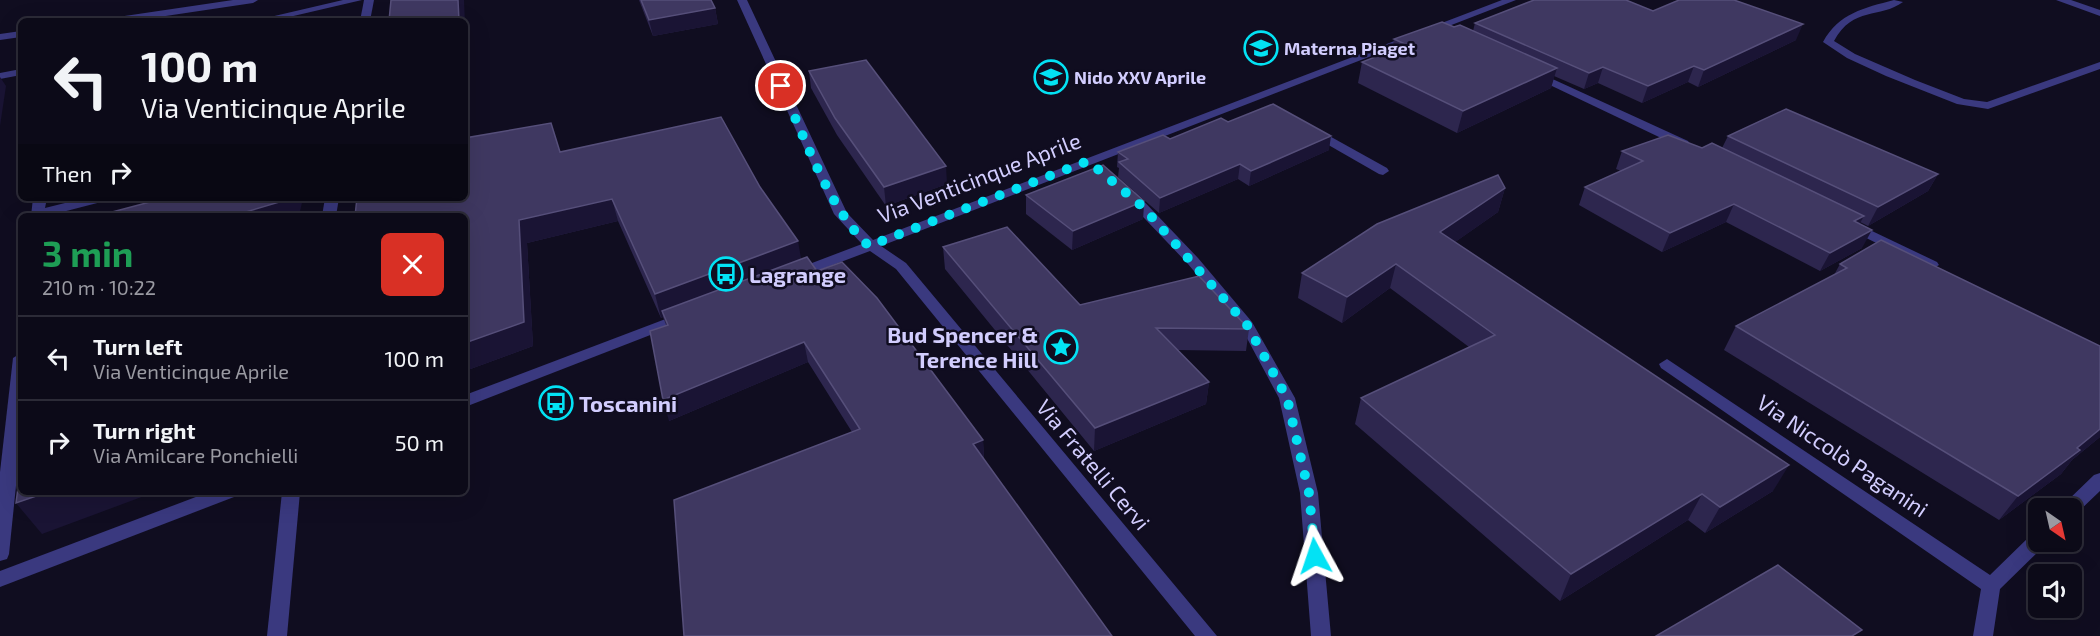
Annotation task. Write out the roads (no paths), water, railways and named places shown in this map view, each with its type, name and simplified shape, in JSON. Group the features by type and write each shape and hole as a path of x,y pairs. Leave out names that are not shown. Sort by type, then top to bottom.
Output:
{"street":[{"path":"131,18 253,0"},
{"path":"272,18 357,0"},
{"path":"366,18 369,0"},
{"name":"Via Fratelli Cervi","path":"742,0 841,214 855,234 869,246 901,266 1207,636"},
{"name":"Via Venticinque Aprile","path":"787,278 1511,0"},
{"path":"2061,0 2100,13"},
{"path":"1898,2 1851,16 1840,22 1828,42 1832,48 1961,102 1979,106 1998,103 2100,65"},
{"path":"1436,29 1455,38"},
{"path":"0,37 18,34"},
{"path":"1525,70 1696,149"},
{"path":"0,76 18,73"},
{"path":"1254,98 1270,107"},
{"path":"1299,123 1383,171"},
{"path":"1088,161 1102,172"},
{"path":"1118,186 1143,207 1247,325 1287,398 1309,493 1321,636"},
{"path":"45,213 89,201"},
{"path":"1834,217 1940,269"},
{"path":"468,400 698,312"},
{"name":"Via Niccolò Paganini","path":"1667,364 1991,586"},
{"path":"0,554 18,386"},
{"path":"2081,498 2100,480"},
{"path":"0,579 220,495"},
{"path":"277,636 291,495"},
{"path":"1983,636 1991,586 2028,550"}],"place":[{"name":"Materna Piaget","path":"1261,48"},
{"name":"Nido XXV Aprile","path":"1051,77"},
{"name":"Lagrange","path":"726,274"},
{"name":"Bud Spencer & Terence Hill","path":"1061,347"},
{"name":"Toscanini","path":"556,403"}]}
